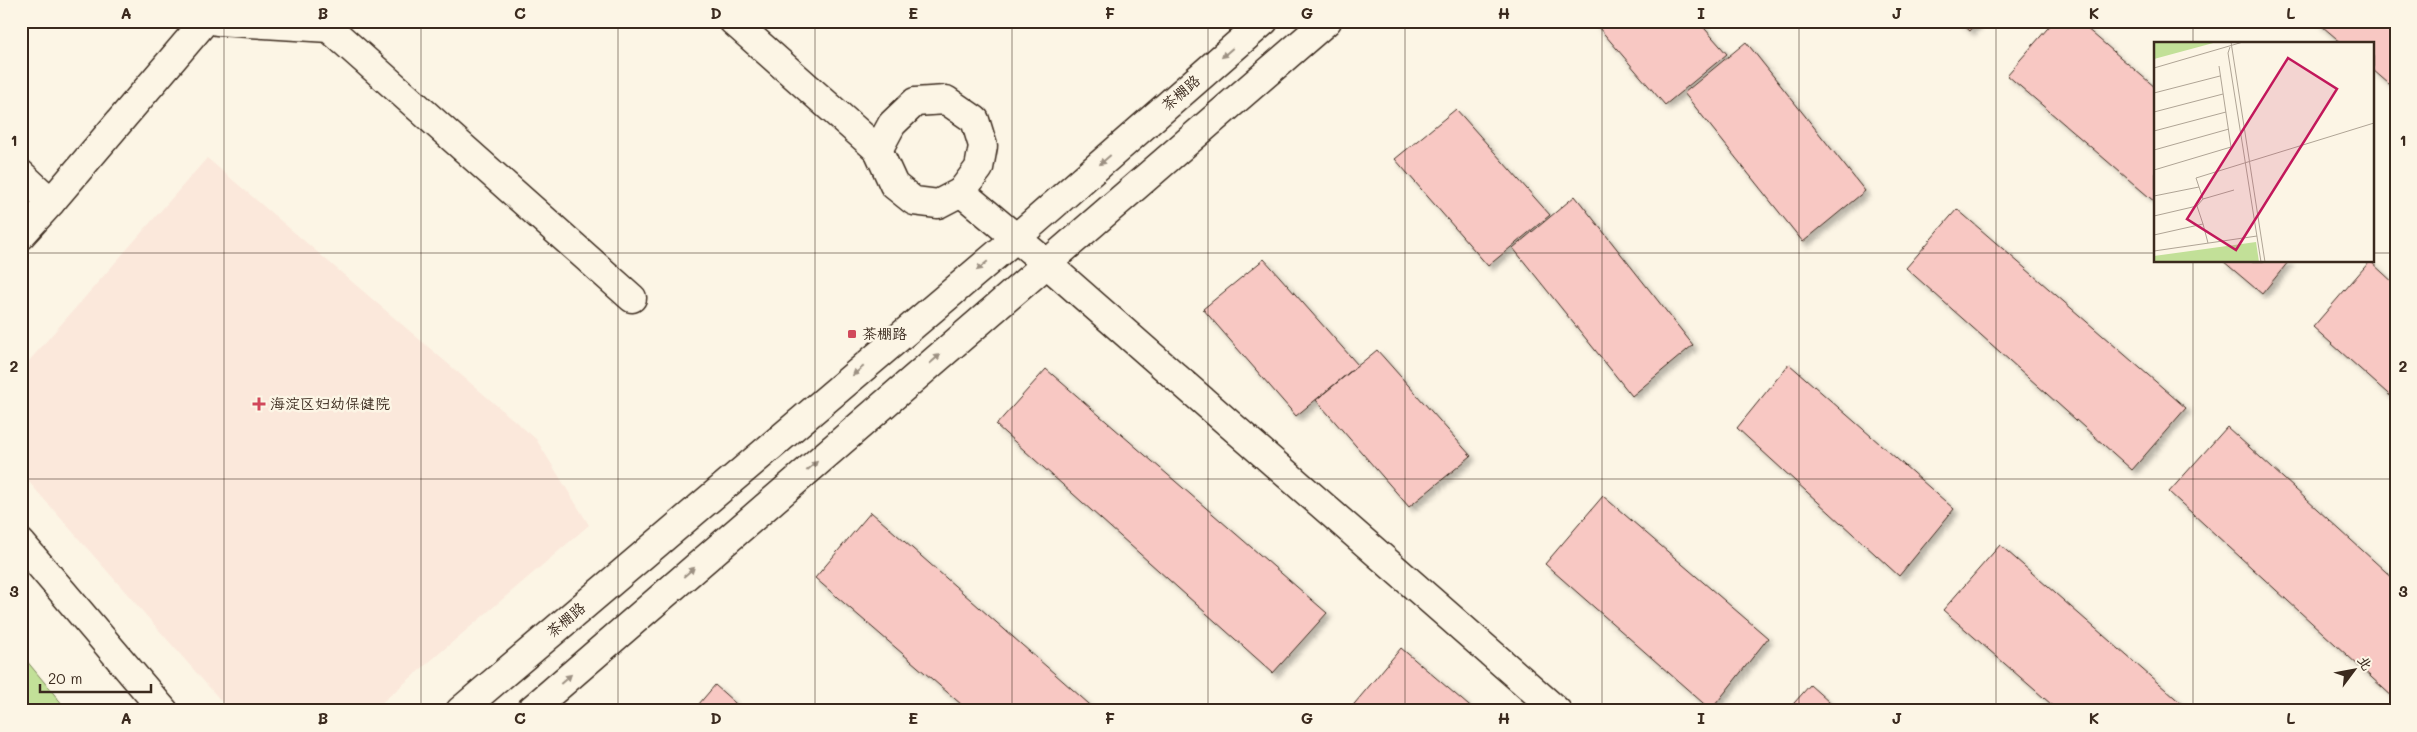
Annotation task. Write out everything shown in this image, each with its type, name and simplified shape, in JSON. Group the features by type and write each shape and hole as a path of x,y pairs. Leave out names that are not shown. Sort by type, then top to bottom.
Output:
{"street":[{"path":"21,235 205,21"},
{"path":"217,21 332,25 632,298"},
{"path":"733,21 878,150 894,185 914,201 938,204 962,192 979,168 983,146 975,120 946,100 915,102 892,124 878,150"},
{"name":"茶棚路","path":"460,711 1016,238 1264,21"},
{"path":"530,711 1327,21"},
{"path":"21,174 51,202"},
{"path":"962,192 1046,263 1557,711"},
{"path":"21,544 164,711"}],"shaded area":[{"name":"海淀区妇幼保健院","path":"207,158 536,439 589,525 372,711 230,711 21,473 21,370"}],"green space":[{"path":"21,654 68,711 21,711"}],"building":[{"path":"1593,21 1698,21 1727,54 1665,105"},
{"path":"1959,21 1978,21 1970,31"},
{"path":"2054,21 2078,21 2154,86 2154,201 2007,75"},
{"path":"2316,21 2396,21 2396,90 2374,71 2374,42 2341,42"},
{"path":"1746,42 1865,191 1803,242 1684,93"},
{"path":"1456,109 1550,215 1488,266 1395,159"},
{"path":"1575,196 1693,345 1632,396 1513,248"},
{"path":"1957,209 2186,408 2132,470 1906,268"},
{"path":"1264,259 1358,365 1296,416 1203,309"},
{"path":"2224,262 2288,262 2262,294"},
{"path":"2371,262 2396,285 2396,401 2313,327"},
{"path":"1377,350 1471,456 1409,507 1316,400"},
{"path":"1789,364 1954,509 1899,576 1737,428"},
{"path":"1046,369 1327,613 1273,673 996,425"},
{"path":"2227,427 2396,581 2395,699 2169,492"},
{"path":"1603,496 1768,638 1711,710 1545,564"},
{"path":"871,512 1097,711 969,711 815,578"},
{"path":"2000,545 2190,711 2059,711 1943,610"},
{"path":"1401,648 1475,711 1352,711 1350,709"},
{"path":"715,685 744,711 693,711"},
{"path":"1810,685 1839,711 1787,711"}],"place":[{"name":"茶棚路","path":"852,334"},
{"name":"海淀区妇幼保健院","path":"259,404"}]}
